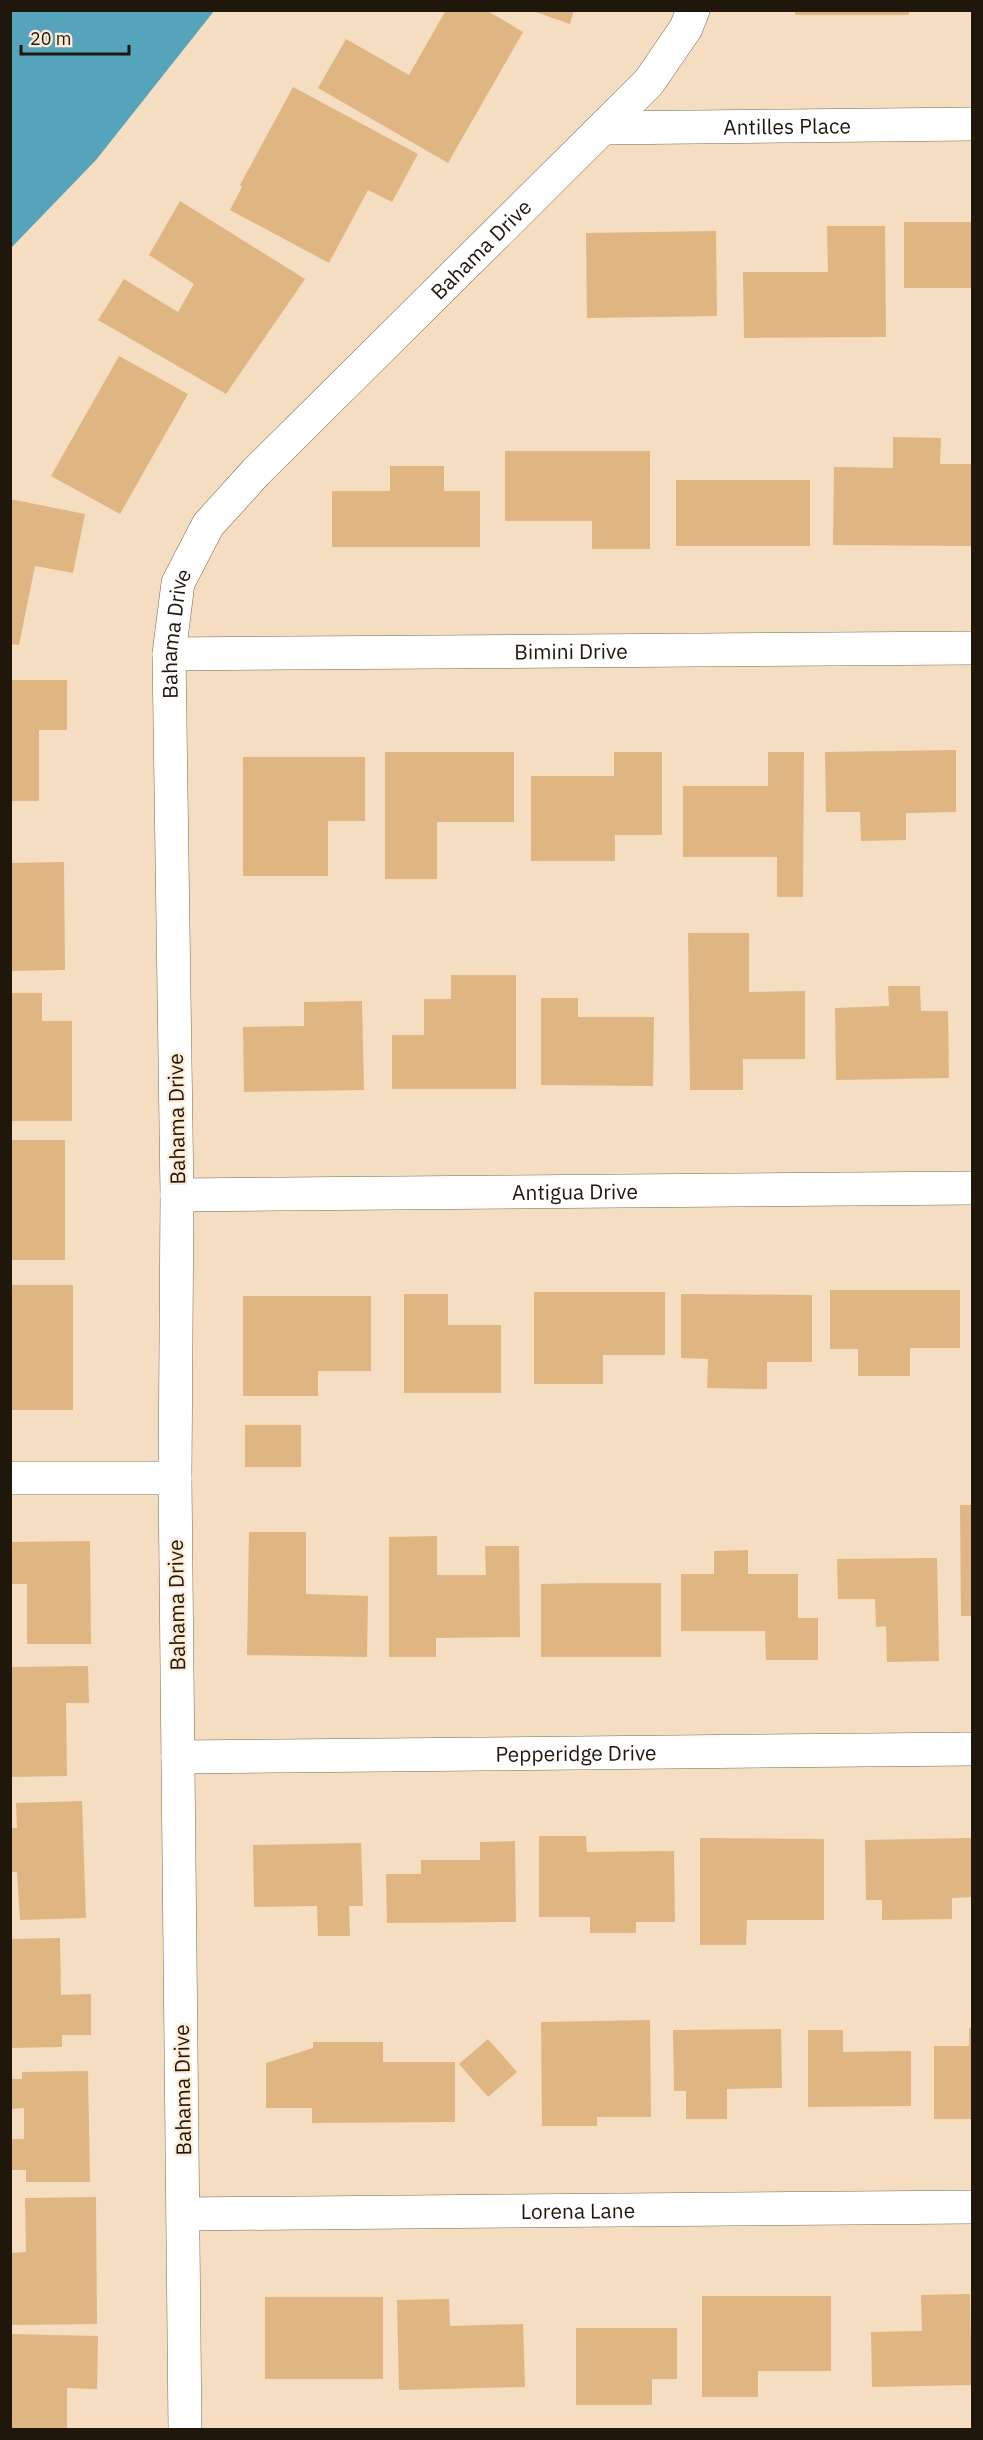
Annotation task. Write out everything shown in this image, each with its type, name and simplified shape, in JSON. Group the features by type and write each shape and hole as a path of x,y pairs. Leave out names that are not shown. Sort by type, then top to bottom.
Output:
{"street":[{"name":"Bahama Drive","path":"186,2430 175,1478 177,1195 169,654 178,584 208,525 255,472 649,82 686,28 693,10"},
{"name":"Antilles Place","path":"603,128 972,124"},
{"name":"Bimini Drive","path":"169,654 972,648"},
{"name":"Antigua Drive","path":"177,1195 972,1188"},
{"path":"10,1478 175,1478"},
{"name":"Pepperidge Drive","path":"178,1757 972,1749"},
{"name":"Lorena Lane","path":"183,2214 972,2207"}],"water":[{"path":"11,10 214,11 96,160 11,248"}],"building":[{"path":"446,10 486,10 523,32 448,163 318,88 346,39 409,75"},
{"path":"530,10 574,10 570,24"},
{"path":"795,10 909,10 909,15 795,15"},
{"path":"293,87 418,154 392,202 368,190 329,263 230,210 242,187 240,185"},
{"path":"180,201 305,279 226,394 98,320 124,279 178,312 194,284 149,255"},
{"path":"904,222 972,222 972,288 904,288"},
{"path":"827,226 885,226 886,337 744,338 743,272 828,272"},
{"path":"716,231 717,316 587,318 586,233"},
{"path":"119,356 188,394 120,514 51,476"},
{"path":"893,437 941,438 940,464 972,464 972,546 833,545 834,467 893,468"},
{"path":"505,451 650,451 650,549 592,549 592,521 505,521"},
{"path":"390,466 444,466 444,491 480,491 480,547 332,547 332,491 390,491"},
{"path":"676,480 810,480 810,546 676,546"},
{"path":"10,499 85,514 73,573 35,566 19,645 10,644"},
{"path":"10,680 67,680 67,730 39,730 39,801 10,801"},
{"path":"956,750 956,812 906,813 906,840 861,841 860,812 826,812 825,752"},
{"path":"385,752 514,752 514,822 437,822 437,879 385,879"},
{"path":"614,752 662,752 662,835 615,835 615,861 531,861 531,776 614,776"},
{"path":"768,752 804,752 803,897 777,897 777,857 683,857 683,786 768,786"},
{"path":"243,757 365,757 365,821 328,821 328,876 243,876"},
{"path":"64,862 65,970 10,971 10,863"},
{"path":"688,933 749,933 749,992 805,991 805,1059 743,1059 743,1090 690,1090"},
{"path":"451,975 516,975 516,1089 392,1089 392,1035 424,1035 424,999 451,999"},
{"path":"888,986 920,986 921,1011 948,1011 949,1078 836,1080 835,1008 889,1006"},
{"path":"10,993 42,993 42,1021 72,1021 72,1121 10,1121"},
{"path":"541,998 578,998 578,1017 654,1017 653,1086 541,1085"},
{"path":"362,1001 364,1090 244,1092 243,1027 304,1026 304,1002"},
{"path":"10,1140 65,1140 65,1260 11,1260"},
{"path":"10,1285 73,1285 73,1410 10,1410"},
{"path":"830,1290 960,1290 960,1348 910,1348 910,1376 858,1376 858,1349 830,1349"},
{"path":"534,1292 665,1292 665,1355 603,1355 603,1384 534,1384"},
{"path":"404,1294 448,1294 448,1325 501,1325 501,1393 404,1393"},
{"path":"681,1294 812,1295 812,1362 767,1362 767,1389 707,1388 708,1359 681,1358"},
{"path":"243,1296 371,1296 371,1371 318,1371 318,1396 243,1396"},
{"path":"245,1425 301,1425 301,1467 245,1467"},
{"path":"960,1505 972,1505 972,1616 961,1616"},
{"path":"249,1532 306,1532 306,1594 368,1596 367,1657 247,1655"},
{"path":"437,1536 437,1575 486,1575 485,1546 519,1546 520,1637 436,1638 436,1657 389,1657 389,1537"},
{"path":"90,1541 91,1644 27,1644 27,1584 10,1584 10,1542"},
{"path":"748,1550 748,1574 798,1574 798,1618 818,1618 818,1660 766,1660 765,1631 681,1631 681,1574 714,1574 714,1551"},
{"path":"937,1558 939,1661 887,1662 886,1626 876,1627 875,1599 838,1599 837,1559"},
{"path":"661,1583 661,1657 541,1657 541,1584"},
{"path":"88,1666 89,1703 66,1703 67,1776 10,1777 10,1667"},
{"path":"82,1801 86,1918 20,1920 17,1872 10,1872 10,1828 17,1828 16,1803"},
{"path":"539,1836 586,1836 587,1852 674,1851 675,1922 636,1922 636,1933 590,1933 590,1917 539,1917"},
{"path":"700,1838 824,1839 824,1920 747,1920 746,1945 700,1945"},
{"path":"972,1838 972,1897 952,1898 952,1919 882,1920 882,1900 866,1900 865,1840"},
{"path":"515,1841 516,1922 387,1923 386,1874 421,1874 421,1860 480,1860 480,1842"},
{"path":"361,1843 363,1906 349,1906 350,1936 318,1936 317,1906 254,1907 253,1845"},
{"path":"60,1938 61,1995 91,1994 91,2035 62,2035 62,2047 10,2048 10,1939"},
{"path":"650,2020 651,2117 597,2117 597,2126 542,2126 541,2022"},
{"path":"969,2028 972,2028 972,2119 934,2119 934,2046 969,2046"},
{"path":"781,2029 782,2088 727,2089 727,2119 686,2119 686,2091 674,2091 673,2030"},
{"path":"808,2030 843,2030 843,2052 911,2051 911,2106 808,2107"},
{"path":"488,2039 517,2072 488,2097 459,2064"},
{"path":"313,2042 383,2042 383,2062 455,2062 455,2122 312,2123 312,2108 266,2108 266,2063 313,2048"},
{"path":"88,2071 90,2182 26,2182 26,2170 10,2170 10,2139 24,2139 24,2108 10,2109 10,2079 22,2079 22,2072"},
{"path":"96,2197 97,2324 10,2325 10,2253 26,2252 25,2198"},
{"path":"970,2294 972,2385 872,2387 871,2332 922,2331 921,2295"},
{"path":"702,2296 831,2296 831,2371 758,2371 758,2397 702,2397"},
{"path":"265,2297 383,2297 383,2379 265,2379"},
{"path":"449,2299 450,2326 523,2324 525,2387 399,2390 397,2300"},
{"path":"576,2328 677,2328 677,2379 652,2379 652,2405 576,2405"},
{"path":"10,2334 98,2336 97,2389 67,2388 67,2430 10,2430"}]}
